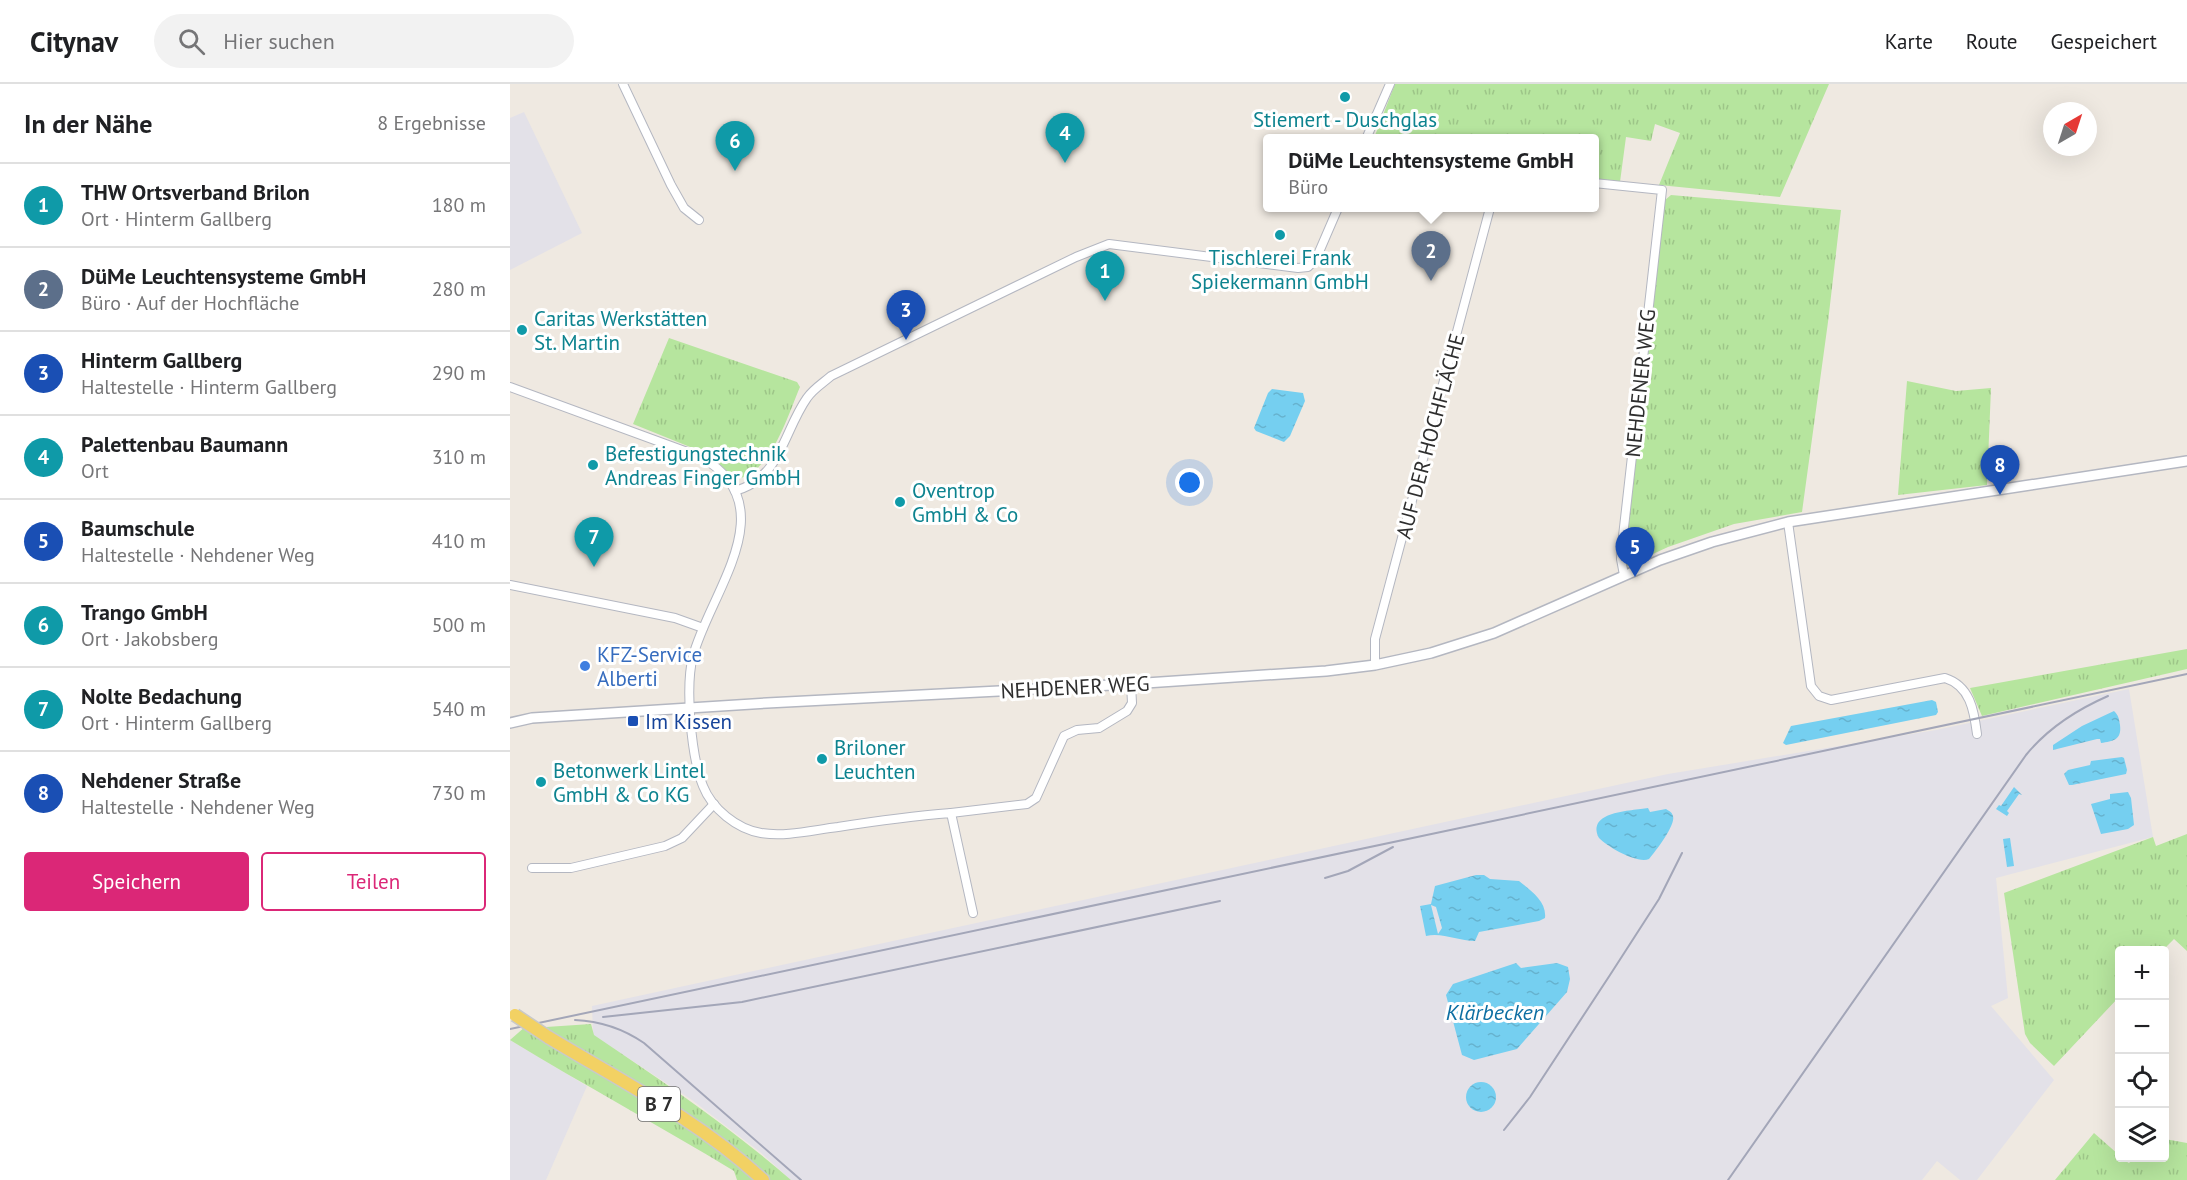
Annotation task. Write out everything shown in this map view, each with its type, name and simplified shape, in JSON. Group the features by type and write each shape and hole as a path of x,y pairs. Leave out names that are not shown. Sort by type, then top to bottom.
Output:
{"main road":[{"name":"B 7","path":"512,1013 690,1123 736,1156 764,1180"}],"street":[{"path":"623,84 671,185 684,208 699,220"},
{"path":"1368,134 1390,84"},
{"name":"NEHDENER WEG","path":"1599,184 1662,190 1622,545 1621,559 1624,575"},
{"path":"735,491 748,488 773,465 808,396 831,376 1076,257 1109,244 1298,268 1308,267 1316,259 1336,212"},
{"name":"AUF DER HOCHFLÄCHE","path":"1375,665 1375,639 1489,212"},
{"path":"510,387 701,457 718,469 735,491 741,513 738,546 703,628 692,664 691,708 697,764 703,787 714,804 744,829 762,833 791,833 1027,804 1036,798 1064,735 1077,730 1099,728 1127,711 1132,704 1131,684"},
{"name":"NEHDENER WEG","path":"510,723 532,718 1131,684 1326,671 1375,665 1431,652 1494,633 1660,560 1712,542 1788,522 2187,461"},
{"path":"1788,522 1811,686 1819,696 1831,700 1945,678 1957,682 1966,692 1975,719 1977,734"},
{"path":"510,585 675,618 703,628"},
{"path":"532,868 571,868 665,846 682,838 714,804"},
{"path":"951,813 973,913"}],"shaded area":[{"path":"524,112 582,233 510,270 510,118"},
{"path":"2129,689 2153,837 1996,878 2008,998 1991,1006 2054,1080 1977,1180 1960,1180 1937,1161 1922,1180 791,1180 760,1152 692,1100 593,1035 592,1006 1668,774 1936,730"},
{"path":"510,1040 587,1086 546,1180 510,1180"}],"green space":[{"path":"1395,84 1829,84 1780,197 1659,185 1680,133 1655,124 1651,141 1626,137 1620,182 1599,179 1599,134 1376,134"},
{"path":"1671,195 1841,210 1828,322 1802,512 1734,524 1668,547 1627,566 1625,557 1665,200"},
{"path":"669,338 797,382 800,387 783,428 768,456 747,475 735,479 710,455 633,424"},
{"path":"1907,381 1956,391 1991,388 1987,485 1898,495"},
{"path":"2187,649 2187,669 1982,716 1970,688"},
{"path":"2187,834 2187,951 2174,939 2167,946 2115,946 2115,1001 2054,1066 2030,1043 2025,1034 2004,893 2153,837 2156,846"},
{"path":"591,1024 594,1035 719,1123 791,1180 770,1180 755,1167 556,1037 557,1035 546,1027"},
{"path":"526,1026 706,1140 757,1180 737,1180 734,1171 510,1040"},
{"path":"2094,1133 2115,1151 2115,1162 2169,1162 2169,1140 2187,1143 2187,1180 2055,1180"}],"water":[{"path":"1272,389 1303,393 1305,401 1290,436 1284,442 1256,431 1254,428 1268,393"},
{"path":"1932,700 1936,702 1938,712 1936,715 1786,745 1783,743 1791,726"},
{"path":"2114,711 2120,725 2120,734 2116,739 2101,743 2100,739 2097,739 2053,750 2053,745 2082,726"},
{"path":"2122,757 2127,770 2126,774 2069,785 2064,774 2068,770 2090,765 2091,761"},
{"path":"2014,787 2022,795 2019,794 2007,811 2009,813 2007,816 1996,809 1999,805 2001,806"},
{"path":"2128,792 2131,798 2134,825 2128,829 2101,834 2091,804 2110,799 2110,794"},
{"path":"1648,808 1650,812 1666,809 1673,816 1668,832 1649,859 1630,857 1599,838 1597,829 1604,817"},
{"path":"2010,838 2014,866 2007,867 2003,839"},
{"path":"1476,875 1484,875 1490,879 1519,881 1541,901 1545,918 1479,932 1475,941 1438,935 1426,936 1420,906 1431,904 1435,886","holes":["1431,905 1436,907 1442,928 1438,934"]},
{"name":"Klärbecken","path":"1516,963 1521,968 1557,963 1568,967 1570,979 1567,992 1517,1049 1474,1060 1462,1055 1446,995 1453,984"},
{"path":"1481,1082 1487,1083 1495,1091 1495,1103 1487,1111 1481,1112 1475,1111 1467,1103 1466,1097 1467,1091 1475,1083"}],"railway":[{"path":"510,1029 2187,674"},
{"path":"1728,1180 2026,755 2044,736 2063,721 2108,696"},
{"path":"1325,878 1348,871 1393,847"},
{"path":"1504,1130 1530,1097 1659,899 1682,853"},
{"path":"603,1017 742,1002 1220,901"},
{"path":"575,1020 611,1026 644,1043 801,1180"}],"place":[{"name":"Stiemert - Duschglas","path":"1345,97"},
{"name":"Palettenbau Baumann","path":"1065,163"},
{"name":"Trango GmbH","path":"735,171"},
{"name":"Tischlerei Frank Spiekermann GmbH","path":"1280,235"},
{"name":"DüMe Leuchtensysteme GmbH","path":"1431,281"},
{"name":"THW Ortsverband Brilon","path":"1105,301"},
{"name":"Caritas Werkstätten St. Martin","path":"522,330"},
{"name":"Hinterm Gallberg","path":"906,340"},
{"name":"Befestigungstechnik Andreas Finger GmbH","path":"593,465"},
{"name":"Nehdener Straße","path":"2000,495"},
{"name":"Oventrop GmbH & Co","path":"900,502"},
{"name":"Nolte Bedachung","path":"594,567"},
{"name":"Baumschule","path":"1635,577"},
{"name":"KFZ-Service Alberti","path":"585,666"},
{"name":"Im Kissen","path":"633,721"},
{"name":"Briloner Leuchten","path":"822,759"},
{"name":"Betonwerk Lintel GmbH & Co KG","path":"541,782"}]}
